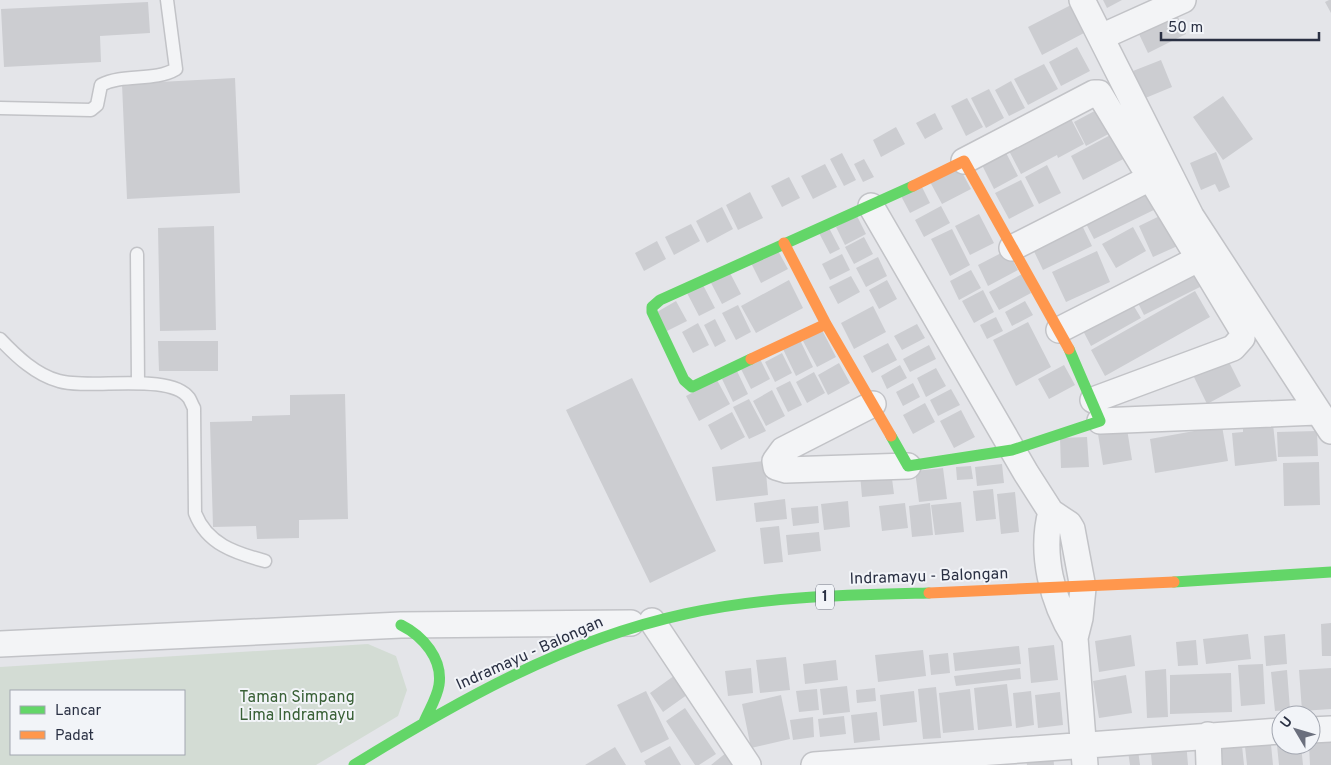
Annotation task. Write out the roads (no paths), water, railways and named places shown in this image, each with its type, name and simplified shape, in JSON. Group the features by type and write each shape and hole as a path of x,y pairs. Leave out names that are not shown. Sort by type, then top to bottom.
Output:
{"main road":[{"path":"784,243 826,324 908,466 1012,450 1097,410 1059,330 964,161 871,206 784,243 655,303 652,312 684,380 692,386 698,385 826,324"},
{"name":"Indramayu - Balongan","path":"354,765 424,722 550,659 648,622 728,606 788,599 1083,588 1331,572"},
{"path":"401,624 412,629 423,641 434,657 438,672 439,686 424,722"}],"street":[{"path":"1082,0 1190,216 1324,422"},
{"path":"1101,38 1183,0"},
{"path":"964,161 1096,92 1101,95 1242,330 1242,338 1233,348 1097,410"},
{"path":"1012,248 1150,178"},
{"path":"871,206 1012,450 1051,512 1069,524 1072,529 1083,588 1080,618 1075,638 1085,756"},
{"path":"1059,330 1198,259"},
{"path":"873,404 782,450 775,461 776,467 786,470 908,466"},
{"path":"1097,410 1324,422"},
{"path":"1051,512 1046,536 1052,589 1063,619 1075,638"},
{"path":"0,644 401,624 648,622 748,765"},
{"path":"814,765 1085,756 1208,735 1271,732"},
{"path":"1208,735 1209,765"}],"lane":[{"path":"0,108 91,110 97,105 101,85 111,80 163,74 176,69 167,0"},
{"path":"137,254 138,383"},
{"path":"0,339 18,357 57,381 84,384 138,383 164,386 181,391 189,398 194,408 195,513 200,526 215,541 232,552 265,561"}],"park label":[{"name":"Taman Simpang Lima Indramayu","path":"297,707"}]}
